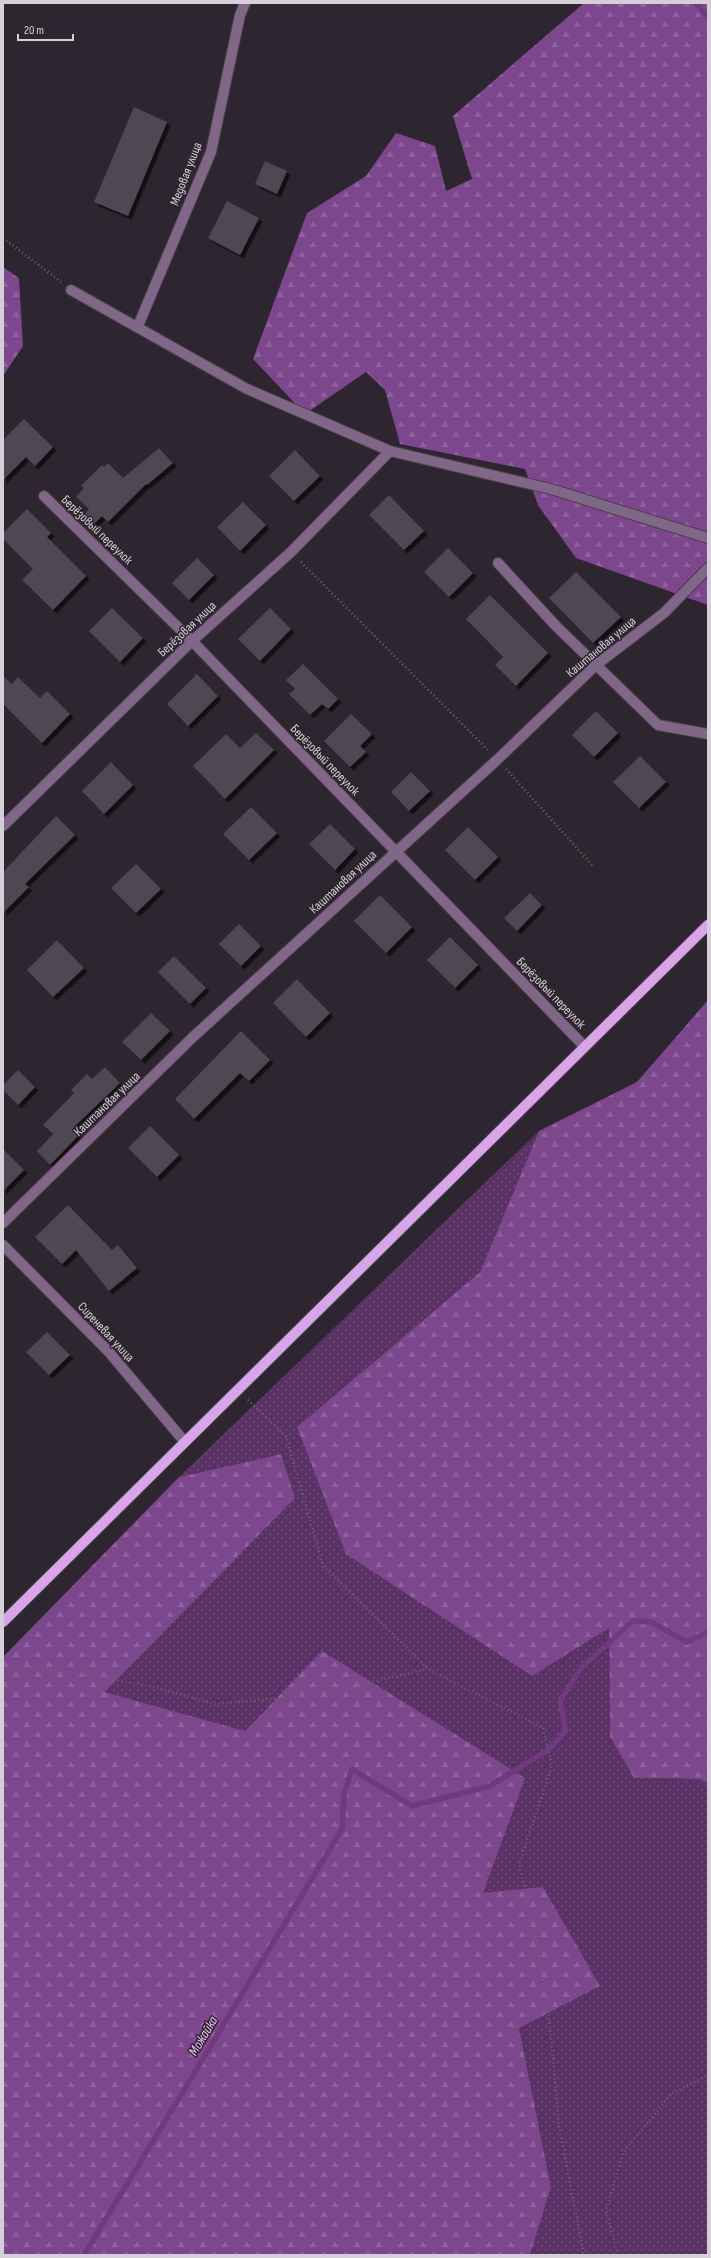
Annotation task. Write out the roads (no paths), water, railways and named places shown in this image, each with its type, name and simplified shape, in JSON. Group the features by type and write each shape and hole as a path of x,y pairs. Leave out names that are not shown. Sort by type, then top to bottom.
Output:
{"main road":[{"path":"3,1622 184,1441 708,925"}],"street":[{"name":"Медовая улица","path":"138,326 210,152 240,15 245,3"},
{"path":"71,290 138,326 247,389 390,452 551,490 708,538"},
{"name":"Берёзовая улица","path":"3,826 192,642 291,552 390,452"},
{"name":"Берёзовый переулок","path":"44,496 192,642 584,1046"},
{"path":"498,563 556,626 658,725 708,734"},
{"name":"Каштановая улица","path":"3,1223 193,1037 498,759 596,665 664,613 708,568"},
{"name":"Сиреневая улица","path":"3,1245 108,1351 184,1441"}],"waterway":[{"path":"696,3 708,17"},
{"name":"Можайка","path":"84,2255 342,1829 344,1794 352,1769 412,1806 490,1786 548,1750 566,1731 560,1701 581,1668 633,1621 651,1622 687,1642 708,1632"}]}
